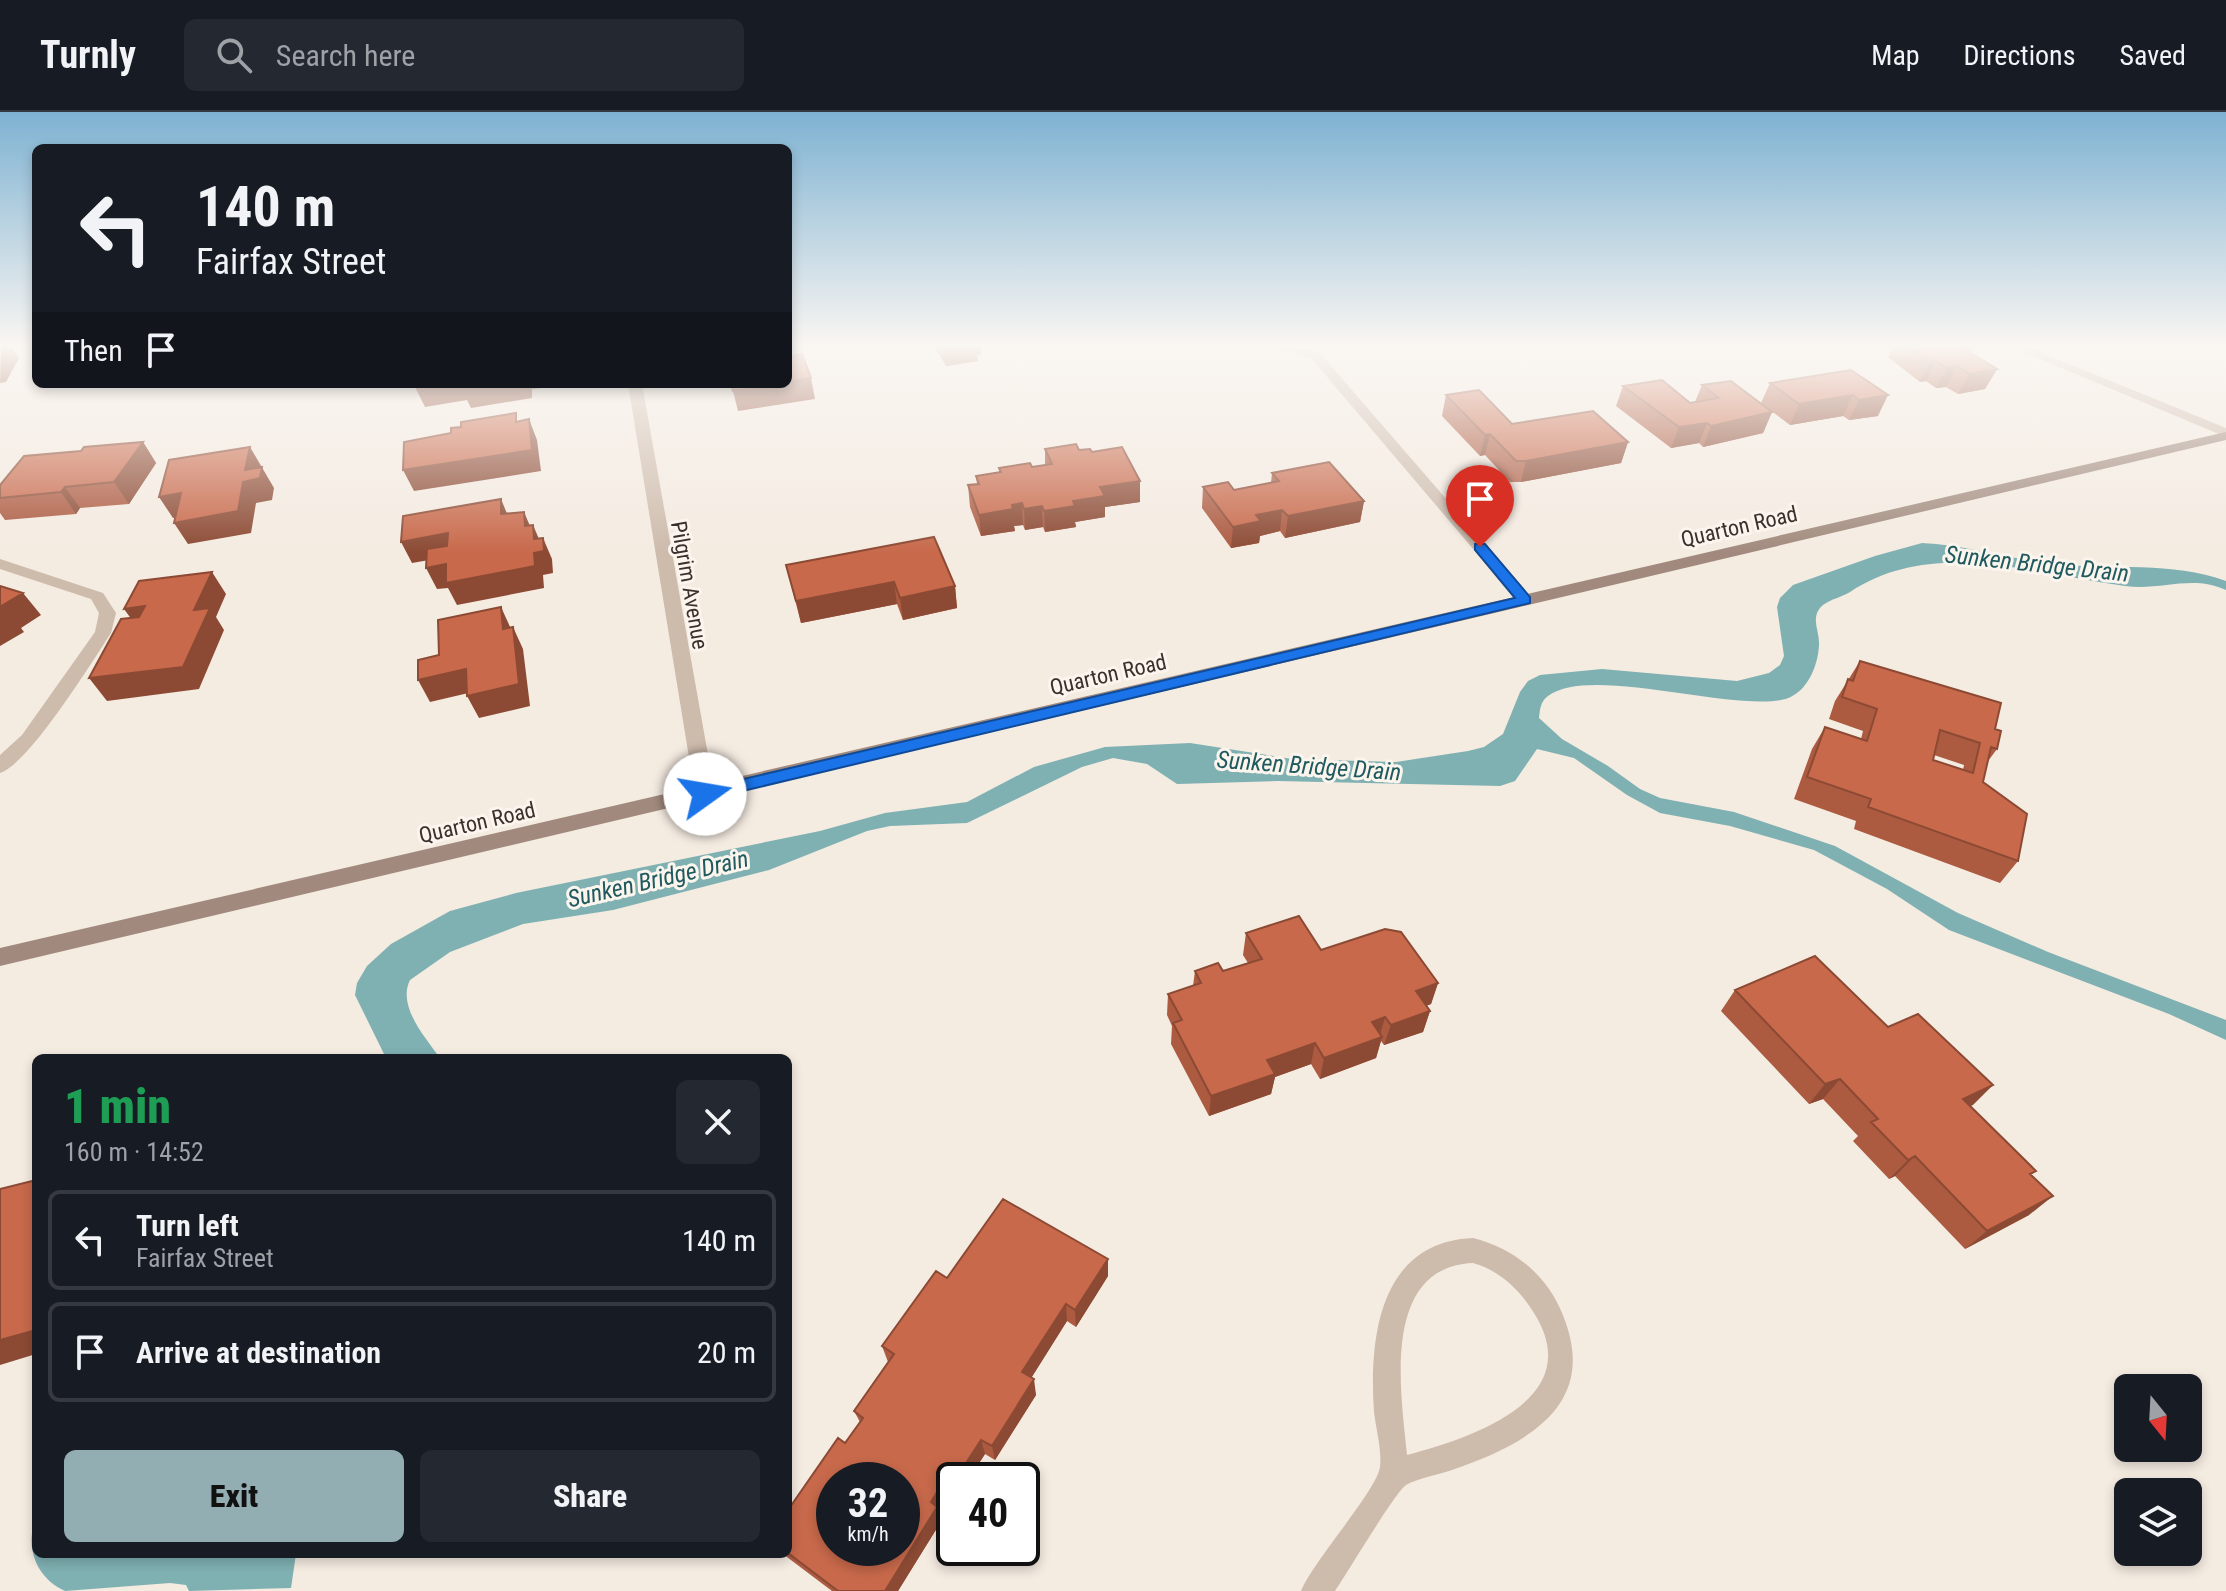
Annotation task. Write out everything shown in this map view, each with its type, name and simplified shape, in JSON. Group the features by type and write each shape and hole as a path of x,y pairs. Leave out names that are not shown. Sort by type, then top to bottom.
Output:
{"street":[{"name":"Pilgrim Avenue","path":"640,415 705,794"},
{"path":"1373,415 1525,600"},
{"path":"2180,415 2226,434"},
{"name":"Quarton Road","path":"0,957 705,794 2226,434"},
{"path":"0,564 97,596 106,604 109,617 103,633 28,739 0,766"},
{"path":"1317,1591 1395,1475 1479,1448 1532,1416 1551,1394 1562,1365 1559,1333 1539,1295 1511,1270 1485,1253 1458,1254 1429,1262 1406,1283 1397,1304 1390,1329 1387,1384 1395,1475"}],"water":[{"name":"Sunken Bridge Drain","path":"1922,543 2056,564 2184,571 2226,581 2226,590 2201,583 2125,586 1984,564 1915,566 1882,575 1823,605 1816,619 1819,645 1813,671 1804,687 1790,697 1757,701 1593,685 1567,688 1548,696 1542,703 1539,718 1562,739 1640,789 1660,798 1734,812 1835,846 1958,913 2048,952 2226,1020 2226,1040 2169,1014 1949,930 1887,889 1814,850 1730,826 1660,813 1627,795 1574,758 1537,749 1515,781 1500,786 1278,781 1177,784 1147,764 1113,758 1082,767 967,823 890,826 867,831 769,870 613,910 523,924 450,952 410,980 407,990 414,1021 437,1054 384,1054 355,995 357,983 367,966 391,944 450,911 516,893 820,831 885,813 967,802 1034,767 1105,747 1190,743 1292,759 1396,762 1484,747 1503,734 1520,692 1528,681 1540,675 1602,669 1737,681 1769,673 1780,665 1784,656 1777,607 1780,598 1793,585"},
{"path":"35,1558 295,1558 291,1588 189,1591 186,1585 170,1583 65,1591 47,1579"}],"building":[{"path":"504,415 516,415 516,422 529,419 532,450 403,470 404,442 451,433 451,428 461,427 461,422"},
{"path":"1466,415 1503,415 1512,424 1568,415 1598,415 1628,442 1516,461 1490,434 1485,435"},
{"path":"1663,415 1759,415 1711,426 1707,423 1679,427"},
{"path":"143,442 114,482 65,487 61,492 0,498 0,485 24,456"},
{"path":"1076,444 1079,450 1090,449 1092,452 1122,447 1140,481 1100,487 1105,496 1073,501 1075,506 1044,511 1042,506 1024,509 1022,503 1012,505 1013,509 979,515 968,485 979,484 976,476 1030,463 1032,467 1052,464 1045,449"},
{"path":"250,447 245,470 262,467 260,478 243,482 238,511 174,523 181,493 159,497 169,460"},
{"path":"1329,462 1364,501 1288,516 1282,510 1256,515 1261,521 1233,527 1203,487 1228,482 1234,490 1279,481 1272,473"},
{"path":"501,499 501,514 524,512 525,526 533,525 534,539 543,538 544,551 534,553 535,566 446,583 446,564 426,568 427,549 447,546 448,533 401,542 403,516"},
{"path":"934,537 955,586 900,598 894,582 796,601 786,565"},
{"path":"212,572 194,610 210,608 183,667 89,678 121,619 139,617 145,606 124,609 139,581"},
{"path":"0,586 23,593 0,607"},
{"path":"501,607 503,629 513,627 519,684 467,696 466,669 418,680 418,660 439,655 438,620"},
{"path":"1860,661 2001,703 1995,729 2001,731 1997,749 1991,747 1983,782 2027,814 2018,861 1868,807 1871,799 1807,777 1825,727 1867,741 1877,709 1842,697 1848,679 1853,681","holes":["1940,730 1980,743 1973,773 1933,760"]},
{"path":"1299,916 1321,950 1385,929 1401,932 1438,983 1416,991 1430,1011 1391,1025 1385,1017 1372,1022 1382,1037 1324,1058 1315,1043 1267,1060 1275,1074 1211,1096 1173,1023 1182,1020 1168,994 1201,983 1195,971 1218,963 1223,971 1262,959 1246,933"},
{"path":"1815,956 1888,1027 1918,1014 1993,1085 1963,1099 2036,1171 2030,1174 2053,1196 1987,1231 1915,1156 1908,1160 1871,1122 1878,1119 1840,1079 1825,1084 1735,990"},
{"path":"32,1181 32,1331 0,1340 0,1189"},
{"path":"1003,1199 1108,1259 1075,1310 1066,1304 1022,1372 1034,1379 992,1446 981,1440 967,1462 936,1462 936,1494 931,1502 936,1509 920,1534 920,1462 821,1462 838,1438 845,1443 863,1418 854,1411 894,1354 882,1346 936,1271 947,1278"},
{"path":"816,1470 816,1566 900,1566 885,1591 838,1591 792,1556 792,1504"}],"route":[{"path":"705,794 1525,600 1480,547"}]}
